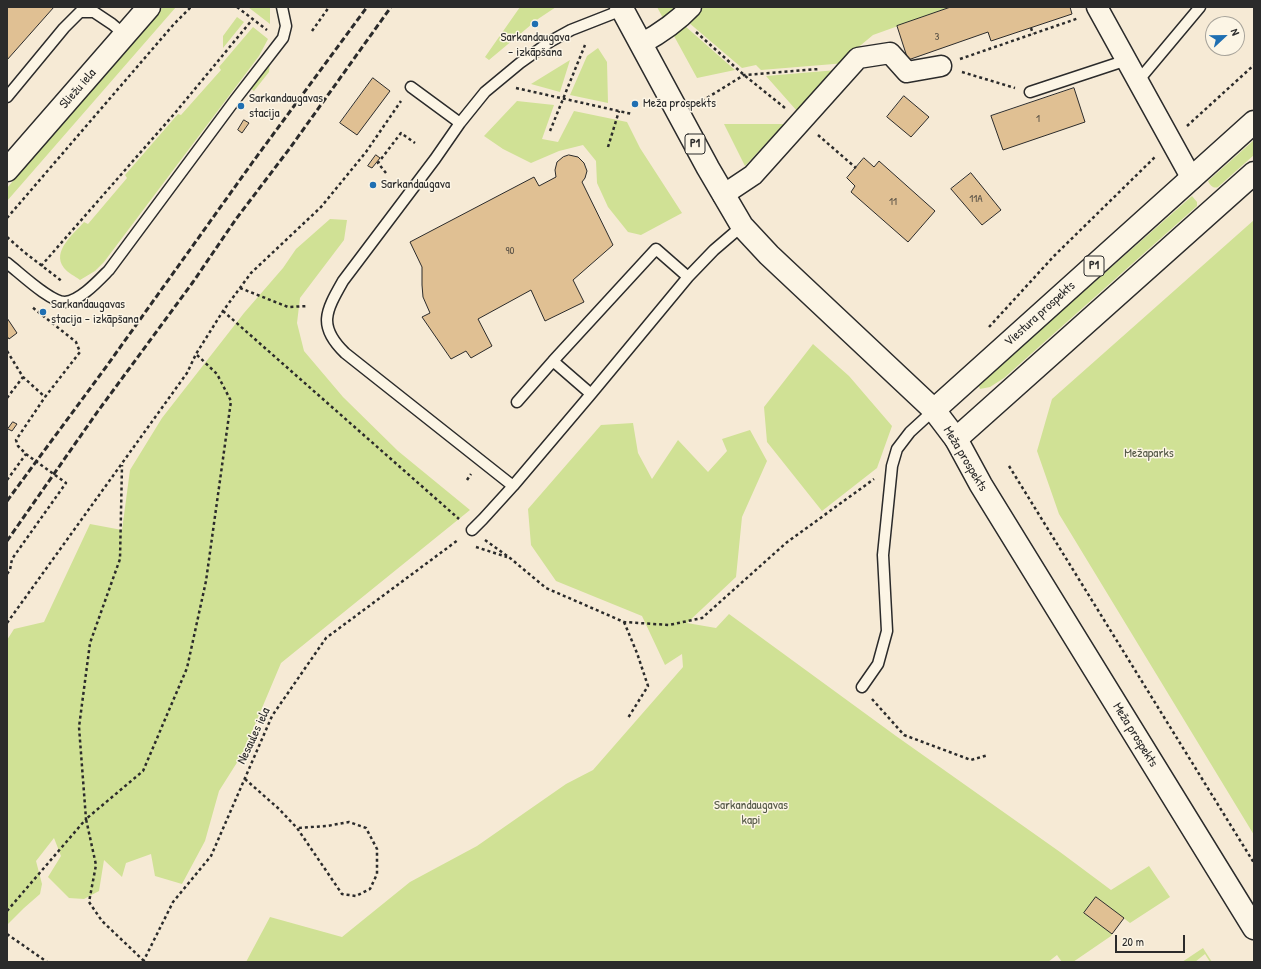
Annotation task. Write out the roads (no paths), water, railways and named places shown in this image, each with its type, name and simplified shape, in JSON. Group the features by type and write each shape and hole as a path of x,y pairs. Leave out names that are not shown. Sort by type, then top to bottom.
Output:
{"main road":[{"name":"Sliežu iela","path":"7,170 149,7"},
{"name":"Meža prospekts","path":"621,8 723,195 742,226 768,255 934,410 956,439 981,485 1254,928"},
{"name":"Viestura prospekts","path":"934,410 1254,122"},
{"path":"956,439 1254,173"}],"street":[{"path":"1103,10 1127,60 1192,179"},
{"path":"642,44 664,32 686,13"},
{"path":"723,195 753,175 858,58 890,53 907,72 941,66"}],"lane":[{"path":"7,263 50,298 64,302 73,300 81,295 109,270 283,38 286,26 282,7"},
{"path":"1138,80 1200,7"},
{"path":"513,486 346,353 331,337 326,321 331,302 343,281 435,159 460,123 486,92 520,63 551,41 571,30 621,8"},
{"path":"7,97 64,28 80,12 94,12 125,35"},
{"path":"1030,92 1127,60"},
{"path":"411,87 460,123"},
{"path":"472,530 513,486 688,277 714,250 742,226"},
{"path":"517,402 656,249 688,277"},
{"path":"553,361 591,394"},
{"path":"862,687 878,664 887,631 883,555 892,466 898,449 910,432 934,410"}],"railway":[{"path":"7,501 367,7"},
{"path":"7,541 98,411 193,282 236,219 290,148 391,7"}],"place":[{"name":"Sarkandaugava - izkāpšana","path":"535,24"},
{"name":"Meža prospekts","path":"635,104"},
{"name":"Sarkandaugavas stacija","path":"241,106"},
{"name":"Sarkandaugava","path":"373,185"},
{"name":"Sarkandaugavas stacija - izkāpšana","path":"43,312"}],"park label":[{"name":"Mežaparks","path":"1149,454"},
{"name":"Sarkandaugavas kapi","path":"751,814"}]}
